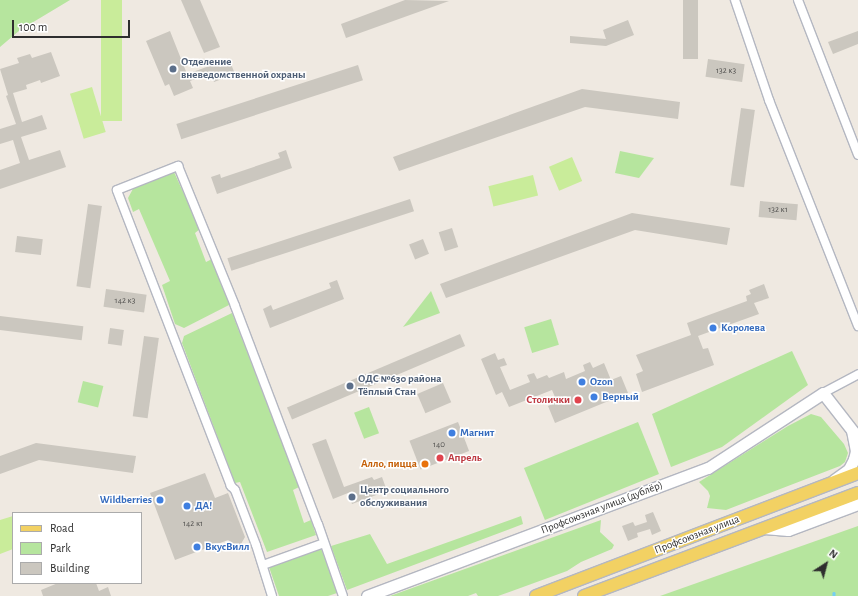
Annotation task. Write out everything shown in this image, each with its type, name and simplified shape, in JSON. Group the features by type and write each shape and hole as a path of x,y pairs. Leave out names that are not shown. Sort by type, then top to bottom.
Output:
{"main road":[{"name":"Профсоюзная улица","path":"536,596 858,472"},
{"name":"Профсоюзная улица","path":"584,596 858,493"}],"street":[{"path":"735,0 769,100 858,326"},
{"path":"798,0 858,155"},
{"path":"272,596 263,565 117,190 178,166 236,306 343,596"},
{"path":"827,484 849,468 854,460 856,452 855,434 823,393 858,374"},
{"name":"Профсоюзная улица (дублёр)","path":"367,596 708,468 823,393"},
{"path":"763,528 788,530 858,504"},
{"path":"263,565 324,543"}],"green space":[{"path":"0,0 70,0 20,30 0,47"},
{"path":"101,0 122,0 122,121 101,121"},
{"path":"92,87 106,132 84,139 70,94"},
{"path":"620,151 654,158 639,178 615,173"},
{"path":"572,157 582,181 559,191 549,167"},
{"path":"174,172 200,229 195,233 206,262 212,259 231,304 184,328 175,324 162,285 170,281 139,209 133,212 128,198 134,187"},
{"path":"533,175 538,195 493,207 488,186"},
{"path":"431,291 440,313 403,327"},
{"path":"232,313 299,487 293,490 304,523 311,520 316,535 267,552 240,482 235,483 182,343 184,336"},
{"path":"551,319 559,345 532,353 524,327"},
{"path":"792,351 808,385 722,447 671,467 652,414"},
{"path":"83,381 103,386 98,407 78,402"},
{"path":"369,407 379,433 364,439 354,413"},
{"path":"811,414 821,417 844,444 848,453 845,462 840,466 726,510 707,508 710,496 708,491 699,482 788,426"},
{"path":"638,422 659,474 545,520 524,468"},
{"path":"12,516 12,549 0,554 0,520"},
{"path":"521,516 523,524 347,590 331,546 370,534 387,564"},
{"path":"601,520 600,532 614,545 612,549 581,562 567,571 498,596 478,596 476,593 468,596 390,596"},
{"path":"858,526 858,596 660,596"},
{"path":"321,548 337,593 328,596 279,596 269,567"}],"building":[{"path":"181,0 200,0 220,47 204,53"},
{"path":"405,0 449,1 346,38 341,24"},
{"path":"683,0 698,0 698,59 683,59"},
{"path":"628,20 634,35 606,46 570,43 570,36 606,39 603,30"},
{"path":"170,31 187,74 229,59 235,74 214,82 211,73 190,81 193,88 174,96 169,84 165,86 146,41"},
{"path":"858,31 858,44 833,54 828,42"},
{"path":"51,52 60,76 41,83 40,80 26,85 27,89 13,93 22,122 42,115 47,129 21,137 29,160 60,150 66,167 0,189 0,170 20,163 13,140 0,144 0,129 16,124 6,96 8,95 0,69 19,63 17,58 30,54 32,58"},
{"path":"708,59 745,64 742,82 705,77"},
{"path":"358,65 363,80 181,139 176,124"},
{"path":"582,89 680,102 678,119 585,107 399,171 393,157"},
{"path":"741,108 755,110 744,187 730,185"},
{"path":"286,150 292,168 217,194 211,177 220,174 221,178 280,158 278,153"},
{"path":"410,199 414,211 231,271 227,258"},
{"path":"760,201 798,204 796,220 759,217"},
{"path":"88,204 102,206 90,288 76,286"},
{"path":"632,213 730,228 727,245 635,230 446,298 440,284"},
{"path":"452,228 458,247 445,251 439,232"},
{"path":"17,236 43,239 41,255 15,252"},
{"path":"423,239 429,254 415,259 409,245"},
{"path":"337,280 344,299 270,328 263,309 271,305 273,310 331,288 329,283"},
{"path":"764,284 769,298 754,303 759,314 698,336 703,349 708,348 714,365 642,392 636,374 643,371 636,355 691,335 687,323 747,301 746,296 751,294 749,290"},
{"path":"106,289 147,295 144,313 103,307"},
{"path":"0,316 83,326 82,340 0,330"},
{"path":"110,328 124,330 122,346 108,344"},
{"path":"460,334 465,346 292,419 287,407"},
{"path":"144,336 159,338 148,418 133,416"},
{"path":"495,353 498,360 504,358 507,365 500,367 510,390 530,382 527,375 534,373 537,379 547,375 549,378 564,372 566,379 585,371 583,365 590,362 593,368 604,363 611,380 621,376 628,393 555,423 548,406 557,402 552,390 509,407 502,392 496,395 481,359"},
{"path":"443,383 451,402 425,413 417,394"},
{"path":"458,422 469,451 421,470 409,441"},
{"path":"326,439 344,487 372,477 374,480 382,477 387,491 352,504 348,493 333,499 312,444"},
{"path":"36,443 136,456 133,473 39,460 0,474 0,456"},
{"path":"205,473 215,498 228,493 245,537 241,544 234,544 228,540 175,560 150,493"},
{"path":"653,512 661,531 652,535 650,529 637,533 638,537 628,541 622,526 633,522 635,526 647,522 645,515"},
{"path":"56,584 96,584 99,591 108,587 111,596 43,596 41,590"}],"place":[{"name":"Отделение вневедомственной охраны","path":"173,69"},
{"name":"Королева","path":"713,328"},
{"name":"Ozon","path":"582,382"},
{"name":"ОДС №630 района Тёплый Стан","path":"350,386"},
{"name":"Верный","path":"594,397"},
{"name":"Столички","path":"578,400"},
{"name":"Магнит","path":"452,433"},
{"name":"Апрель","path":"440,458"},
{"name":"Алло, пицца","path":"425,464"},
{"name":"Центр социального обслуживания","path":"352,497"},
{"name":"Wildberries","path":"160,500"},
{"name":"ДА!","path":"187,506"},
{"name":"ВкусВилл","path":"197,547"}]}
